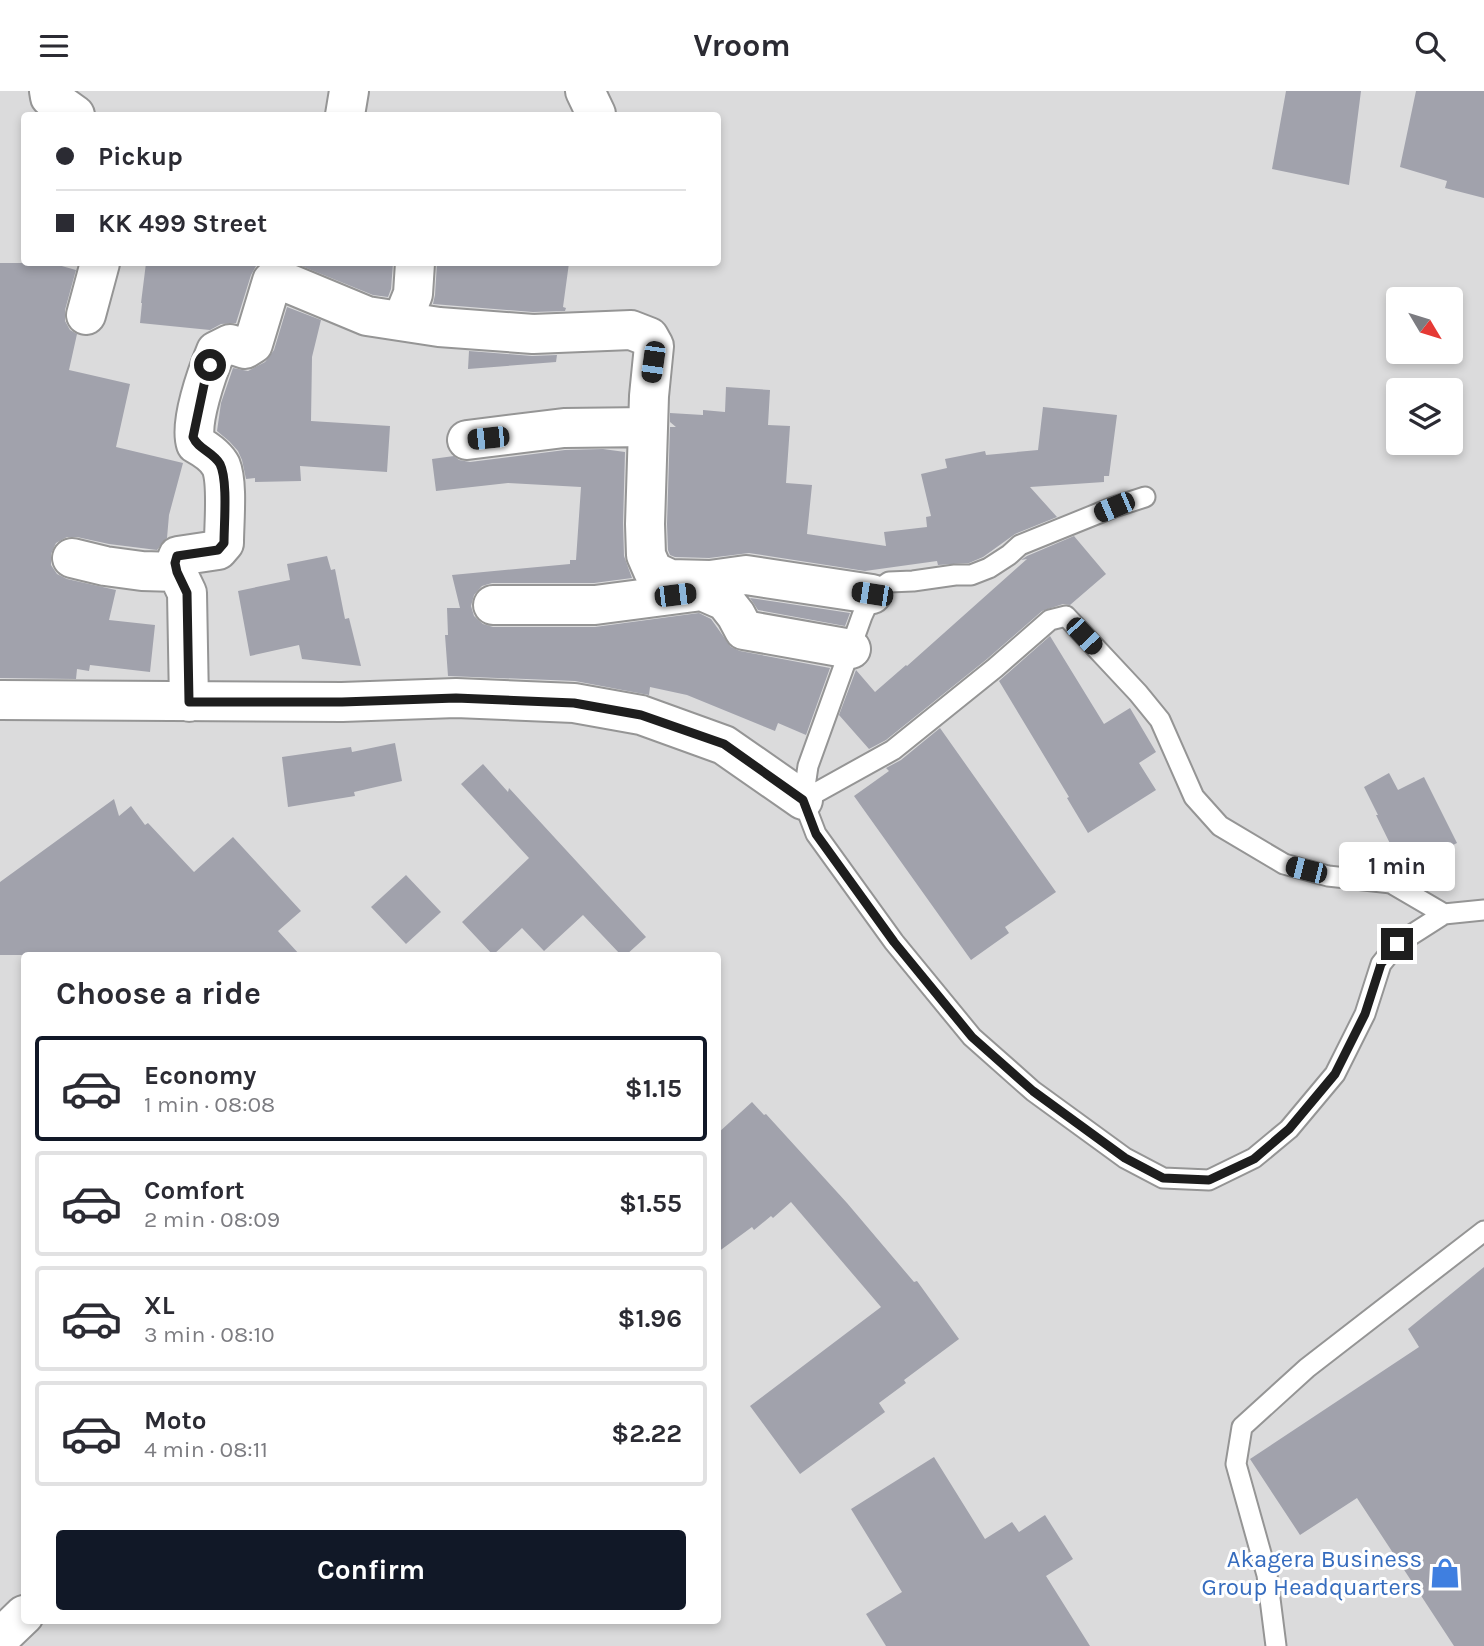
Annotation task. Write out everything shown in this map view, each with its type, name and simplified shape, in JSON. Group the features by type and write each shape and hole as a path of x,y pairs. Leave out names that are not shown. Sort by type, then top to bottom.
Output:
{"street":[{"path":"49,91 51,97 71,112"},
{"path":"346,112 349,91"},
{"path":"86,315 99,266"},
{"path":"402,321 414,295 415,266"},
{"path":"189,702 187,593 175,563 177,556 218,550 224,543 224,483 220,465 209,451 196,444 193,437 205,380 216,351 230,344 245,349 253,344 272,281 290,284 318,279 367,316 439,327 533,334 631,330 649,337 654,346 649,396 645,524 646,555 653,571 670,579 710,580 746,575 872,594"},
{"path":"467,440 564,428 648,427"},
{"path":"72,558 105,566 177,572"},
{"path":"493,605 595,605 702,591 725,601 744,630 851,649"},
{"path":"0,700 342,702 456,698 574,703 641,715 724,744 803,800"},
{"path":"0,1638 21,1618"}],"lane":[{"path":"1145,496 1020,545 989,568 971,576 955,575 890,582 872,594 808,767 803,800 816,834 894,942 972,1037 1033,1091 1125,1158 1163,1178 1209,1180 1254,1159 1289,1129 1335,1074 1365,1014 1381,964 1397,944 1444,914 1484,910"},
{"path":"803,800 893,750 1050,620 1066,617 1139,693 1160,720 1194,797 1220,826 1284,865 1328,876 1391,883 1444,914"},
{"path":"1276,1646 1267,1575 1236,1464 1242,1427 1307,1368 1484,1231"}],"shaded area":[{"path":"0,91 1484,91 1484,1646 0,1646"}],"building":[{"path":"1286,91 1361,91 1349,185 1272,169"},
{"path":"1416,91 1484,91 1484,198 1445,188 1447,181 1400,167"},
{"path":"0,263 62,266 76,270 65,310 65,321 70,330 77,334 69,370 130,384 116,447 183,463 169,515 167,538 157,550 67,537 56,543 51,554 51,565 57,574 67,579 116,590 109,620 155,625 150,672 90,665 89,671 77,669 76,679 0,678"},
{"path":"146,266 256,266 236,323 221,324 210,330 140,323"},
{"path":"301,266 393,266 388,297 373,295"},
{"path":"437,266 569,266 563,307 566,308 565,311 533,312 433,304"},
{"path":"287,307 321,320 312,357 311,421 390,426 387,472 300,466 301,481 255,482 255,478 246,479 238,451 217,431 221,403 233,368 248,371 265,362 274,350"},
{"path":"469,351 532,356 557,355 556,362 468,369"},
{"path":"726,387 770,390 768,425 790,426 786,483 812,485 807,534 886,546 884,532 927,527 926,517 931,516 921,474 947,468 945,459 985,451 986,455 1038,450 1043,407 1117,415 1109,476 1104,476 1104,482 1030,487 1057,517 1015,534 983,557 969,563 938,565 937,561 865,571 749,553 709,558 675,557 670,555 668,550 667,524 670,427 676,427 670,422 670,413 703,415 703,410 725,412"},
{"path":"603,449 625,452 624,556 632,578 594,583 492,583 482,586 474,595 471,606 474,616 483,624 493,627 595,627 699,613 711,619 731,647 740,651 830,668 806,735 778,723 775,731 687,695 650,687 649,695 575,681 448,676 445,635 448,635 447,608 460,608 452,575 570,564 570,560 576,560 581,487 508,483 436,491 432,459 454,456 470,462 565,450"},
{"path":"1074,536 1106,574 1070,605 1063,604 1042,611 886,740 869,749 839,715 856,670 875,692 1027,559 1021,560"},
{"path":"327,556 331,570 335,569 345,619 349,618 361,666 302,659 299,645 250,656 238,591 290,580 287,564"},
{"path":"750,598 850,613 845,626 758,610"},
{"path":"1050,636 1104,724 1130,708 1156,752 1139,763 1156,790 1088,833 999,681"},
{"path":"940,728 1056,892 1005,927 1009,933 971,960 854,796 889,771 886,768 901,760"},
{"path":"395,743 402,781 354,792 355,796 288,807 282,757 351,747 352,752"},
{"path":"483,764 508,792 509,788 646,937 629,952 618,952 583,915 544,951 522,928 496,952 490,952 462,922 529,858 461,784"},
{"path":"1389,773 1398,790 1424,777 1457,843 1403,870 1364,787"},
{"path":"114,799 119,816 131,806 145,825 148,823 194,872 233,837 301,911 278,931 297,952 21,952 21,955 0,955 0,882"},
{"path":"406,875 441,912 406,944 371,907"},
{"path":"752,1102 766,1114 914,1282 917,1281 959,1339 904,1380 906,1383 879,1403 885,1412 800,1474 750,1406 881,1307 791,1202 773,1218 771,1216 754,1230 752,1227 721,1250 721,1130"},
{"path":"1484,1267 1484,1646 1454,1646 1357,1498 1300,1535 1250,1459 1419,1347 1408,1329"},
{"path":"934,1457 985,1539 1012,1522 1019,1532 1045,1515 1073,1559 1046,1576 1090,1646 886,1646 866,1614 902,1592 851,1509"}],"place":[{"name":"Akagera Business Group Headquarters","path":"1445,1573"}],"route":[{"path":"210,365 193,437 196,444 209,451 220,465 224,483 224,543 218,550 177,556 175,563 187,593 189,702 342,702 456,698 574,703 641,715 724,744 803,800 816,834 894,942 972,1037 1033,1091 1125,1158 1163,1178 1209,1180 1254,1159 1289,1129 1335,1074 1365,1014 1381,964 1397,944"}]}
